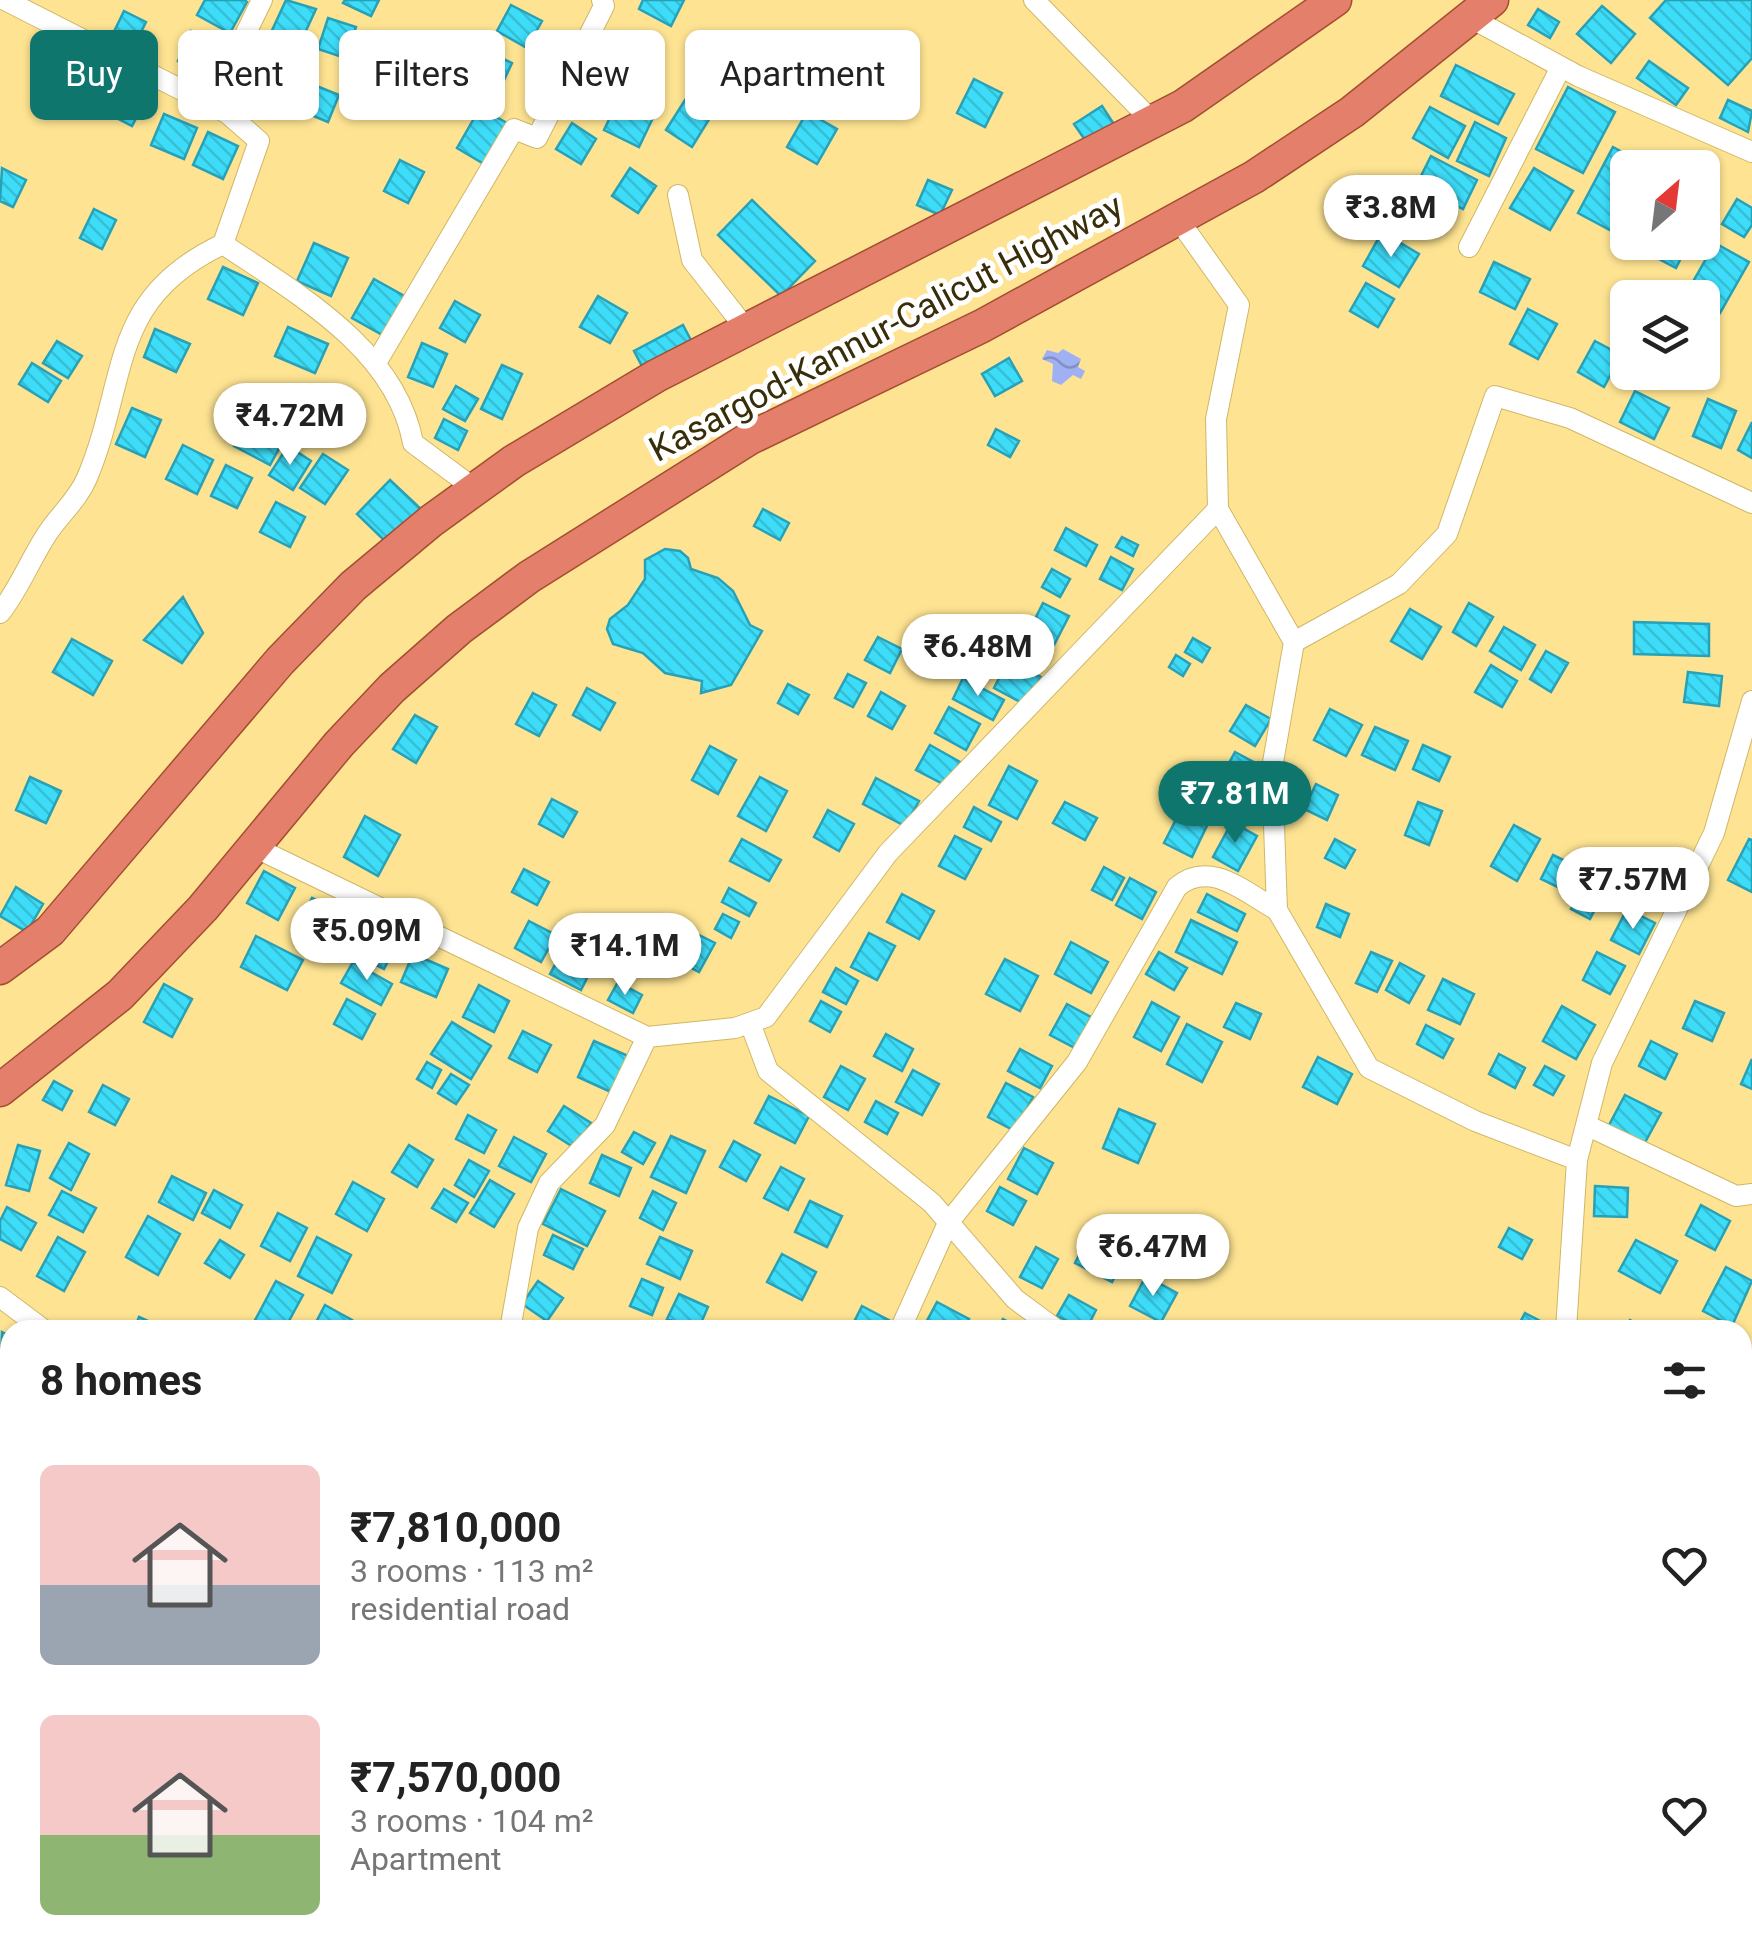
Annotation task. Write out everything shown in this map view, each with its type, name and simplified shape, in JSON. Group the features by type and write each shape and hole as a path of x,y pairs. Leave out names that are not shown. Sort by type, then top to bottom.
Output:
{"highway":[{"name":"Kasargod-Kannur-Calicut Highway","path":"0,968 50,931 179,776 352,586 475,489 656,376 1183,106 1336,0"},
{"name":"Kasargod-Kannur-Calicut Highway","path":"0,1090 120,995 204,908 392,688 459,629 529,578 750,438 982,326 1254,177 1352,112 1482,9"}],"street":[{"path":"5,0 178,88"},
{"path":"247,30 262,0"},
{"path":"376,363 514,130 536,138 604,6 602,0"},
{"path":"1034,0 1153,122"},
{"path":"1482,9 1561,67 1752,152"},
{"path":"1469,247 1561,67"},
{"path":"0,613 49,531 70,510 86,480 135,319 165,281 196,256 223,244 259,140 232,120"},
{"path":"678,195 692,260 747,330"},
{"path":"1178,219 1239,305 1216,419 1218,509 1294,642 1272,768 1276,910 1369,1068 1475,1122 1578,1160"},
{"path":"223,244 326,319 376,363 408,418 413,444 475,489"},
{"path":"1294,642 1399,584 1446,534 1495,396 1570,418 1752,503"},
{"path":"254,847 647,1036 750,1023 766,1017 888,854 1218,509"},
{"path":"1567,1320 1578,1160 1602,1063 1714,833 1752,701"},
{"path":"904,1320 948,1223 1077,1062 1177,887 1192,874 1208,873 1276,910"},
{"path":"750,1023 768,1070 932,1202 1015,1299 1043,1320"},
{"path":"512,1320 528,1228 549,1183 605,1125 647,1036"},
{"path":"1586,1125 1736,1196 1752,1194"},
{"path":"0,1297 31,1320"}],"water":[{"path":"1063,349 1081,359 1078,367 1085,371 1081,379 1073,375 1061,385 1052,381 1053,364 1042,359 1047,350 1058,353"}],"building":[{"path":"205,0 247,2 232,30 197,15"},
{"path":"286,0 316,9 306,30 272,30"},
{"path":"379,0 371,16 343,3"},
{"path":"643,0 684,0 671,26 639,9"},
{"path":"1666,0 1752,0 1752,58 1728,85 1650,18"},
{"path":"511,5 542,21 537,30 525,30 525,47 505,36 505,30 498,30"},
{"path":"1602,6 1635,34 1611,63 1577,34"},
{"path":"1538,9 1559,22 1550,38 1528,25"},
{"path":"124,11 146,22 142,30 115,30"},
{"path":"328,18 356,27 339,30 339,56 319,49"},
{"path":"505,60 512,63 505,78"},
{"path":"1649,61 1688,88 1676,105 1637,78"},
{"path":"1456,65 1514,94 1498,124 1441,96"},
{"path":"974,79 1002,93 985,127 957,113"},
{"path":"319,87 339,95 328,122 319,118"},
{"path":"1568,87 1615,112 1583,173 1536,149"},
{"path":"685,100 685,120 709,120 692,147 666,130"},
{"path":"1728,100 1752,111 1748,132 1720,118"},
{"path":"1102,106 1119,132 1092,150 1074,124"},
{"path":"1430,107 1465,126 1448,158 1413,138"},
{"path":"164,114 197,128 184,159 151,145"},
{"path":"473,120 507,123 484,164 457,148"},
{"path":"609,120 652,120 639,147 604,130"},
{"path":"802,120 821,120 837,129 817,164 787,147"},
{"path":"1475,122 1506,138 1489,176 1457,161"},
{"path":"572,123 596,139 581,164 556,149"},
{"path":"208,132 238,146 223,179 193,165"},
{"path":"1610,153 1610,230 1578,213"},
{"path":"1431,156 1477,180 1463,209 1416,186"},
{"path":"400,160 424,172 408,203 384,191"},
{"path":"2,168 26,180 13,207 0,201"},
{"path":"630,168 656,186 638,213 612,196"},
{"path":"1534,168 1573,191 1550,230 1510,208"},
{"path":"928,180 952,190 940,215 917,205"},
{"path":"1737,199 1752,208 1752,225 1744,237 1722,224"},
{"path":"752,200 815,261 781,296 718,235"},
{"path":"94,209 116,220 102,249 80,238"},
{"path":"1382,232 1419,254 1399,287 1363,266"},
{"path":"314,243 348,258 331,296 297,281"},
{"path":"1720,246 1749,262 1720,313 1720,280 1694,280 1705,260 1720,260"},
{"path":"1661,260 1680,260 1676,268"},
{"path":"1494,262 1530,279 1515,309 1480,292"},
{"path":"223,267 258,283 243,315 208,299"},
{"path":"374,279 408,298 386,337 352,318"},
{"path":"1366,283 1394,299 1378,327 1350,311"},
{"path":"598,296 627,313 610,343 580,327"},
{"path":"455,301 480,315 465,342 440,328"},
{"path":"1528,309 1557,324 1538,359 1510,344"},
{"path":"683,325 693,344 644,370 634,351"},
{"path":"288,327 328,344 315,373 275,356"},
{"path":"155,329 190,344 176,372 144,357"},
{"path":"57,341 82,356 68,378 43,363"},
{"path":"1595,341 1610,349 1610,376 1604,387 1578,372"},
{"path":"422,343 447,354 433,387 408,377"},
{"path":"1009,358 1022,381 995,396 982,374"},
{"path":"32,363 61,381 48,402 19,384"},
{"path":"502,365 522,374 502,419 481,409"},
{"path":"456,386 478,399 465,421 443,409"},
{"path":"1635,391 1669,408 1654,439 1620,422"},
{"path":"1708,399 1736,411 1721,448 1693,436"},
{"path":"132,408 161,420 145,457 116,444"},
{"path":"251,415 287,434 270,465 234,446"},
{"path":"444,419 467,431 458,450 435,438"},
{"path":"1752,422 1752,458 1738,450"},
{"path":"996,429 1019,441 1010,457 988,445"},
{"path":"183,445 213,460 197,494 166,479"},
{"path":"288,446 311,461 293,490 269,475"},
{"path":"323,454 348,470 325,504 300,488"},
{"path":"226,465 252,478 237,508 211,496"},
{"path":"390,480 422,510 388,544 357,514"},
{"path":"276,502 305,517 290,547 260,532"},
{"path":"763,509 789,523 780,540 754,526"},
{"path":"1066,528 1097,545 1086,566 1055,550"},
{"path":"1122,537 1138,545 1133,556 1116,547"},
{"path":"665,549 680,551 688,558 691,569 718,578 733,591 750,625 762,631 731,685 701,693 702,681 665,673 643,653 613,644 607,629 610,619 628,605 645,579 645,560"},
{"path":"1111,557 1133,569 1122,590 1100,579"},
{"path":"1052,569 1070,579 1060,597 1042,587"},
{"path":"183,597 203,633 182,663 144,640"},
{"path":"1043,603 1069,616 1054,645 1029,631"},
{"path":"1469,603 1493,617 1476,646 1453,632"},
{"path":"1410,609 1441,627 1422,659 1391,641"},
{"path":"1634,622 1709,624 1709,656 1634,654"},
{"path":"1504,627 1535,645 1521,670 1490,651"},
{"path":"878,637 902,649 890,673 865,660"},
{"path":"1193,638 1210,648 1202,662 1185,652"},
{"path":"72,639 112,661 93,695 53,672"},
{"path":"1546,651 1568,663 1551,692 1530,679"},
{"path":"1176,655 1190,664 1183,676 1169,667"},
{"path":"1009,659 1041,677 1026,705 994,688"},
{"path":"1491,665 1517,681 1502,707 1475,692"},
{"path":"1688,672 1722,676 1719,706 1684,702"},
{"path":"848,674 866,683 853,707 835,698"},
{"path":"963,678 1004,700 993,720 953,699"},
{"path":"788,684 809,695 798,714 778,703"},
{"path":"587,688 615,703 600,730 573,715"},
{"path":"881,692 905,706 892,729 868,716"},
{"path":"533,693 556,705 539,736 516,724"},
{"path":"1246,705 1271,719 1255,746 1230,731"},
{"path":"949,707 980,724 966,750 935,733"},
{"path":"1330,709 1362,725 1346,756 1314,740"},
{"path":"415,715 437,727 416,763 393,749"},
{"path":"1375,727 1408,741 1395,770 1362,755"},
{"path":"930,745 960,762 947,786 916,770"},
{"path":"1423,745 1450,757 1439,781 1413,769"},
{"path":"710,746 736,760 718,794 692,780"},
{"path":"1235,752 1263,767 1250,791 1222,776"},
{"path":"1009,766 1037,781 1017,819 989,805"},
{"path":"30,777 61,791 46,823 16,810"},
{"path":"760,777 787,791 766,831 738,816"},
{"path":"876,778 919,801 905,826 863,804"},
{"path":"1316,784 1338,795 1327,820 1304,809"},
{"path":"552,799 577,812 563,837 539,824"},
{"path":"1186,800 1213,813 1192,857 1164,843"},
{"path":"1065,802 1097,818 1085,840 1053,823"},
{"path":"1418,802 1442,811 1429,845 1405,835"},
{"path":"974,807 1001,822 991,841 964,827"},
{"path":"828,810 854,824 839,851 814,837"},
{"path":"365,816 400,835 378,876 344,857"},
{"path":"1232,822 1257,836 1238,871 1213,857"},
{"path":"1514,825 1540,839 1517,881 1491,866"},
{"path":"955,836 981,849 965,879 939,866"},
{"path":"742,839 781,860 769,881 730,861"},
{"path":"1335,839 1355,850 1345,868 1325,858"},
{"path":"1749,839 1752,840 1752,892 1728,880"},
{"path":"1553,855 1578,867 1566,891 1541,879"},
{"path":"1643,864 1670,876 1656,910 1628,897"},
{"path":"1104,867 1124,878 1112,900 1092,890"},
{"path":"524,869 549,882 537,905 512,892"},
{"path":"264,871 295,888 278,920 247,903"},
{"path":"1130,878 1156,892 1142,919 1116,905"},
{"path":"16,887 43,904 27,932 0,916"},
{"path":"729,888 756,903 749,916 722,902"},
{"path":"1580,891 1599,901 1590,919 1571,909"},
{"path":"902,894 934,911 919,939 887,922"},
{"path":"1207,894 1245,914 1237,931 1198,912"},
{"path":"312,898 346,914 330,948 296,932"},
{"path":"1326,904 1349,914 1340,937 1317,927"},
{"path":"1627,909 1655,923 1639,954 1611,940"},
{"path":"723,914 739,922 731,938 715,929"},
{"path":"1191,920 1237,942 1222,974 1176,952"},
{"path":"529,921 556,935 541,962 515,948"},
{"path":"370,924 399,939 384,969 354,954"},
{"path":"580,929 603,941 593,960 570,948"},
{"path":"869,933 895,946 877,980 851,967"},
{"path":"697,934 715,943 699,972 682,963"},
{"path":"256,936 303,960 287,990 241,967"},
{"path":"1071,942 1108,962 1091,993 1055,974"},
{"path":"562,952 592,968 581,990 550,974"},
{"path":"1159,952 1187,968 1174,990 1146,974"},
{"path":"1371,952 1392,961 1377,992 1356,983"},
{"path":"1597,952 1625,966 1610,994 1583,980"},
{"path":"413,954 448,969 436,997 401,982"},
{"path":"1005,959 1038,976 1020,1011 986,994"},
{"path":"353,962 392,984 381,1005 341,983"},
{"path":"1400,963 1424,976 1409,1003 1386,990"},
{"path":"836,968 858,981 846,1004 823,992"},
{"path":"1443,979 1474,994 1460,1024 1428,1010"},
{"path":"618,982 642,995 633,1013 608,1000"},
{"path":"164,984 192,999 172,1037 144,1022"},
{"path":"479,985 509,1001 494,1032 463,1017"},
{"path":"347,999 375,1014 362,1039 334,1024"},
{"path":"821,1001 841,1012 830,1032 810,1021"},
{"path":"1695,1001 1724,1013 1712,1041 1683,1028"},
{"path":"1152,1002 1179,1017 1161,1051 1134,1037"},
{"path":"1236,1003 1261,1014 1250,1039 1224,1027"},
{"path":"1067,1004 1091,1017 1075,1048 1050,1035"},
{"path":"1562,1006 1595,1025 1576,1059 1543,1041"},
{"path":"452,1022 491,1046 471,1079 431,1054"},
{"path":"1187,1024 1222,1042 1202,1082 1167,1064"},
{"path":"1426,1025 1453,1039 1443,1058 1417,1044"},
{"path":"523,1031 551,1045 537,1072 509,1058"},
{"path":"886,1034 913,1049 902,1071 874,1056"},
{"path":"594,1041 628,1056 611,1092 578,1077"},
{"path":"1651,1041 1677,1054 1665,1079 1639,1066"},
{"path":"1020,1049 1052,1066 1040,1088 1008,1071"},
{"path":"1499,1054 1525,1068 1515,1088 1489,1074"},
{"path":"1318,1057 1352,1074 1337,1104 1303,1087"},
{"path":"1752,1059 1752,1089 1741,1084"},
{"path":"427,1062 441,1070 432,1088 417,1079"},
{"path":"841,1066 865,1079 848,1110 824,1097"},
{"path":"1545,1066 1564,1076 1553,1095 1534,1085"},
{"path":"913,1070 939,1084 922,1115 896,1102"},
{"path":"451,1074 469,1085 456,1104 438,1093"},
{"path":"54,1081 72,1091 62,1110 43,1100"},
{"path":"1006,1083 1033,1097 1015,1131 988,1117"},
{"path":"103,1085 129,1099 115,1125 89,1112"},
{"path":"1625,1095 1661,1113 1643,1146 1608,1127"},
{"path":"769,1096 809,1116 795,1143 755,1123"},
{"path":"876,1101 898,1113 887,1134 865,1122"},
{"path":"564,1106 591,1123 575,1148 548,1131"},
{"path":"1119,1109 1155,1124 1138,1163 1103,1148"},
{"path":"468,1115 496,1130 484,1153 456,1139"},
{"path":"634,1132 655,1143 643,1164 622,1152"},
{"path":"671,1136 705,1151 686,1193 651,1177"},
{"path":"514,1137 546,1154 531,1182 499,1166"},
{"path":"734,1141 760,1155 746,1181 720,1167"},
{"path":"69,1143 89,1154 71,1190 50,1178"},
{"path":"18,1145 40,1151 29,1191 6,1185"},
{"path":"409,1145 433,1160 417,1187 392,1172"},
{"path":"1024,1148 1053,1163 1037,1194 1008,1179"},
{"path":"602,1155 631,1168 619,1196 590,1183"},
{"path":"469,1160 489,1171 474,1197 455,1185"},
{"path":"781,1167 804,1179 788,1210 764,1198"},
{"path":"172,1176 206,1193 193,1220 159,1202"},
{"path":"490,1180 514,1194 494,1227 470,1213"},
{"path":"353,1182 384,1199 367,1231 336,1214"},
{"path":"1595,1186 1628,1188 1627,1217 1594,1216"},
{"path":"1000,1187 1026,1201 1013,1225 987,1211"},
{"path":"444,1189 468,1203 456,1222 432,1208"},
{"path":"561,1189 605,1211 587,1246 543,1224"},
{"path":"214,1190 242,1205 230,1228 202,1213"},
{"path":"62,1191 96,1208 83,1232 49,1215"},
{"path":"653,1191 676,1203 663,1230 640,1218"},
{"path":"810,1201 842,1216 827,1247 795,1232"},
{"path":"1701,1205 1730,1221 1715,1250 1686,1235"},
{"path":"7,1207 36,1223 21,1250 0,1239 0,1221"},
{"path":"278,1213 307,1228 290,1261 261,1246"},
{"path":"148,1216 180,1234 158,1275 126,1257"},
{"path":"1094,1227 1131,1247 1112,1282 1075,1263"},
{"path":"1509,1228 1532,1240 1522,1259 1499,1247"},
{"path":"553,1235 583,1249 573,1269 544,1255"},
{"path":"58,1237 85,1252 64,1291 37,1276"},
{"path":"317,1237 351,1255 332,1293 298,1276"},
{"path":"660,1237 692,1251 680,1279 647,1264"},
{"path":"220,1240 244,1255 230,1278 205,1263"},
{"path":"1636,1240 1677,1261 1660,1293 1619,1271"},
{"path":"1036,1247 1058,1259 1042,1288 1020,1277"},
{"path":"782,1254 816,1272 802,1300 767,1282"},
{"path":"1726,1267 1752,1281 1735,1320 1720,1320 1703,1311"},
{"path":"1146,1276 1177,1293 1162,1320 1130,1306"},
{"path":"642,1279 663,1288 652,1315 630,1306"},
{"path":"276,1281 303,1295 289,1320 255,1320"},
{"path":"538,1281 563,1298 548,1320 522,1304"},
{"path":"679,1294 708,1307 702,1320 667,1319"},
{"path":"1069,1295 1096,1310 1091,1320 1065,1320 1057,1316"},
{"path":"937,1302 969,1319 968,1320 927,1320"},
{"path":"325,1305 352,1320 317,1320"},
{"path":"862,1306 888,1320 855,1320"}]}
